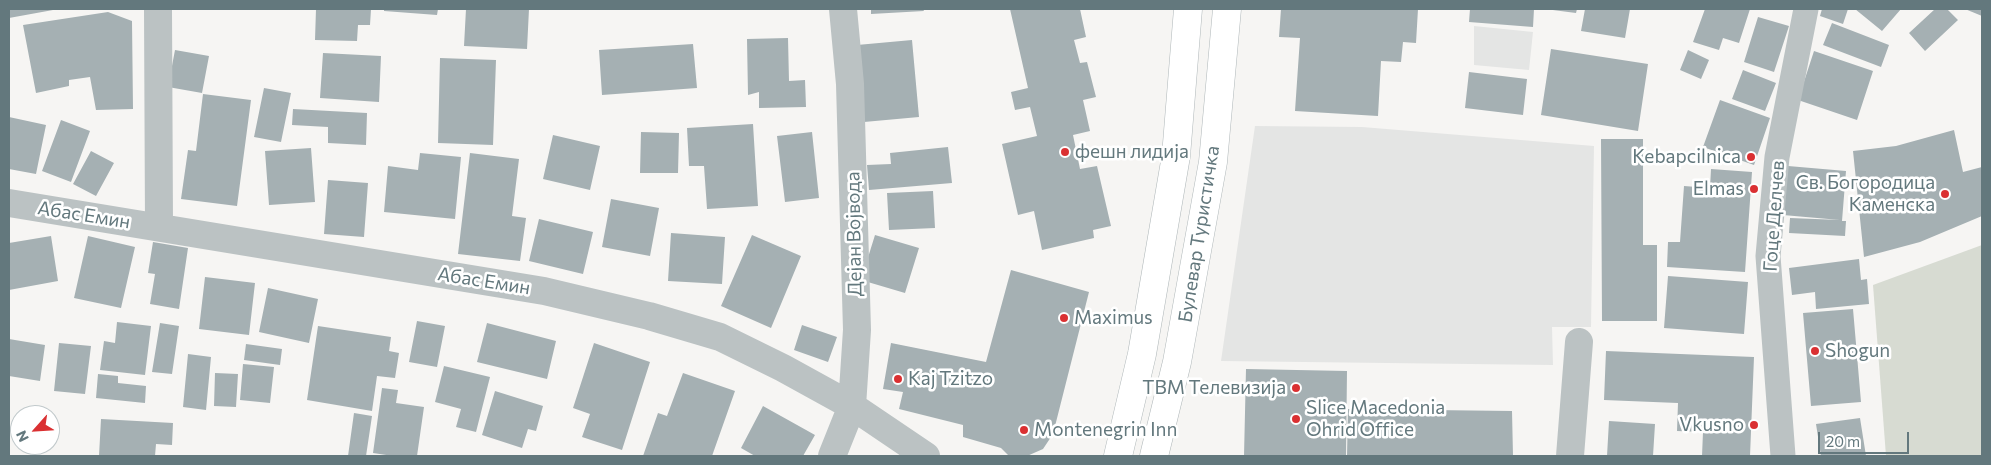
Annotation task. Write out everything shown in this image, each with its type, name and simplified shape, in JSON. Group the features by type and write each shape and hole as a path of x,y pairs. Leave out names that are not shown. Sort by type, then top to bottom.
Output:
{"main road":[{"name":"Булевар Туристичка","path":"1117,455 1142,354 1176,156 1188,9"},
{"name":"Булевар Туристичка","path":"1154,456 1177,362 1207,199 1213,162 1227,9"}],"street":[{"path":"158,9 159,226"},
{"name":"Дејан Војвода","path":"832,456 852,406 857,330 850,84 844,9"},
{"name":"Гоце Делчев","path":"1783,456 1768,256 1777,158 1806,9"},
{"name":"Абас Емин","path":"9,203 159,226 215,238 544,291 650,316 720,337 783,368 852,406 926,456"},
{"path":"1570,456 1579,342"}],"shaded area":[{"path":"1474,26 1533,32 1529,70 1474,65"},
{"path":"1255,126 1362,127 1594,146 1591,327 1552,327 1553,365 1221,361"},
{"path":"1982,245 1982,456 1886,456 1873,285"}],"building":[{"path":"9,9 53,9 53,10 9,18"},
{"path":"316,9 371,9 370,25 358,25 357,41 315,40"},
{"path":"384,9 438,9 437,15 384,11"},
{"path":"466,9 529,9 527,49 464,46"},
{"path":"871,9 923,9 924,11 871,14"},
{"path":"1010,9 1080,9 1086,37 1074,40 1080,63 1087,62 1096,97 1083,100 1090,131 1073,135 1080,169 1097,166 1111,226 1093,230 1094,238 1042,250 1034,211 1018,215 1002,144 1037,136 1030,107 1015,110 1011,92 1028,88"},
{"path":"1281,9 1418,9 1416,43 1403,42 1401,62 1381,61 1378,116 1295,111 1300,38 1279,37"},
{"path":"1470,9 1534,9 1533,27 1469,22"},
{"path":"1545,9 1577,9 1576,13"},
{"path":"1585,9 1630,9 1625,38 1581,31"},
{"path":"1705,9 1750,9 1739,43 1723,38 1719,50 1693,42"},
{"path":"1822,9 1848,9 1843,24 1820,16"},
{"path":"1855,9 1901,9 1882,31"},
{"path":"1935,9 1947,9 1958,20 1925,51 1909,33"},
{"path":"1965,9 1982,9 1982,16"},
{"path":"108,12 132,21 133,109 96,110 90,77 69,80 69,86 36,93 23,25"},
{"path":"1758,17 1789,26 1774,72 1744,62"},
{"path":"1832,23 1889,45 1881,67 1823,45"},
{"path":"788,38 789,81 805,80 806,107 759,108 759,92 748,95 747,39"},
{"path":"912,40 919,117 864,122 857,45"},
{"path":"693,44 697,88 602,95 599,50"},
{"path":"1551,49 1648,64 1638,131 1541,115"},
{"path":"175,50 209,56 202,93 168,87"},
{"path":"1688,50 1709,60 1701,79 1680,70"},
{"path":"1814,51 1873,71 1857,120 1798,100"},
{"path":"323,53 381,56 379,102 320,98"},
{"path":"440,58 496,60 493,145 438,143"},
{"path":"1743,70 1776,83 1765,111 1732,99"},
{"path":"1469,72 1527,79 1523,115 1465,108"},
{"path":"264,88 291,93 281,142 254,137"},
{"path":"203,94 251,100 237,206 181,199 188,150 196,151"},
{"path":"1720,100 1770,118 1754,165 1703,147"},
{"path":"293,109 367,113 366,145 328,143 328,127 292,125"},
{"path":"9,117 46,125 36,174 9,169"},
{"path":"61,120 90,131 71,182 42,171"},
{"path":"753,124 758,206 707,209 704,166 689,166 687,128"},
{"path":"1954,130 1963,172 1982,167 1982,216 1920,242 1864,257 1853,151 1896,146"},
{"path":"641,132 679,133 678,173 640,173"},
{"path":"812,132 819,198 785,202 777,136"},
{"path":"553,135 600,146 590,190 543,179"},
{"path":"1601,139 1643,139 1643,245 1657,245 1657,321 1602,321"},
{"path":"948,147 952,183 869,190 867,165 891,164 890,153"},
{"path":"311,148 315,202 269,205 265,151"},
{"path":"91,151 114,163 96,196 73,184"},
{"path":"420,153 461,157 455,219 384,212 388,166 418,170"},
{"path":"470,153 519,159 512,216 526,218 520,261 458,254"},
{"path":"1788,166 1846,171 1842,221 1846,221 1845,236 1789,233 1790,218 1840,220 1783,215"},
{"path":"1711,169 1752,172 1745,272 1667,267 1668,242 1680,242 1684,186 1710,188"},
{"path":"328,180 368,183 364,237 324,234"},
{"path":"933,191 935,228 889,230 887,193"},
{"path":"611,199 659,208 650,256 602,247"},
{"path":"539,219 593,232 583,274 529,261"},
{"path":"671,233 725,237 722,284 668,281"},
{"path":"752,235 801,256 771,328 721,306"},
{"path":"875,235 919,248 905,293 861,280"},
{"path":"51,236 58,281 9,290 9,243"},
{"path":"88,236 135,247 121,308 74,298"},
{"path":"153,242 188,248 179,309 150,304 155,274 148,273"},
{"path":"1859,259 1861,280 1867,279 1869,304 1816,309 1815,292 1792,295 1789,268"},
{"path":"1011,270 1089,292 1053,434 1043,449 1027,456 1009,456 1001,448 963,437 963,425 899,409 903,392 883,389 891,343 986,362"},
{"path":"1668,276 1748,282 1744,334 1664,328"},
{"path":"205,277 255,283 249,335 199,329"},
{"path":"268,288 318,299 309,343 259,332"},
{"path":"1853,309 1861,402 1811,406 1803,313"},
{"path":"417,321 445,326 437,367 409,362"},
{"path":"117,322 151,326 145,375 100,370 104,341 115,343"},
{"path":"160,323 179,326 172,374 152,372"},
{"path":"487,323 556,341 547,379 477,362"},
{"path":"802,325 837,337 828,362 794,350"},
{"path":"318,326 391,337 389,351 399,353 395,378 377,376 372,411 307,400"},
{"path":"9,339 45,345 40,381 9,376"},
{"path":"59,343 91,346 85,394 54,391"},
{"path":"594,343 650,362 622,450 582,437 590,414 573,408"},
{"path":"246,344 282,349 280,365 244,360"},
{"path":"1606,351 1754,357 1750,456 1702,456 1703,432 1677,431 1678,403 1604,400"},
{"path":"188,354 211,357 206,410 183,407"},
{"path":"243,364 274,367 270,403 240,400"},
{"path":"444,366 490,377 476,432 456,427 461,409 435,402"},
{"name":"Slice Macedonia Ohrid Office","path":"1246,369 1347,371 1346,456 1244,456"},
{"path":"215,373 238,374 236,407 214,406"},
{"path":"683,373 735,391 712,456 643,456 658,413 667,416"},
{"path":"98,374 118,376 118,383 146,386 145,403 96,398"},
{"path":"382,388 398,390 396,403 424,407 417,456 393,456 373,453"},
{"path":"495,391 543,406 536,431 528,429 522,448 482,435"},
{"path":"763,406 815,435 803,456 755,456 741,448"},
{"path":"1348,409 1512,411 1513,456 1347,456"},
{"path":"354,413 372,416 366,456 348,456"},
{"path":"1860,418 1866,456 1821,456 1816,424"},
{"path":"101,419 173,423 172,445 156,444 155,456 99,456"},
{"path":"1609,421 1655,424 1653,456 1607,456"}],"place":[{"name":"фешн лидија","path":"1065,152"},
{"name":"Kebapcilnica","path":"1751,157"},
{"name":"Elmas","path":"1754,189"},
{"name":"Св. Богородица Каменска","path":"1945,194"},
{"name":"Maximus","path":"1064,318"},
{"name":"Shogun","path":"1815,351"},
{"name":"Kaj Tzitzo","path":"898,379"},
{"name":"ТВМ Телевизија","path":"1296,388"},
{"name":"Slice Macedonia Ohrid Office","path":"1296,419"},
{"name":"Vkusno","path":"1754,425"},
{"name":"Montenegrin Inn","path":"1024,430"}]}
